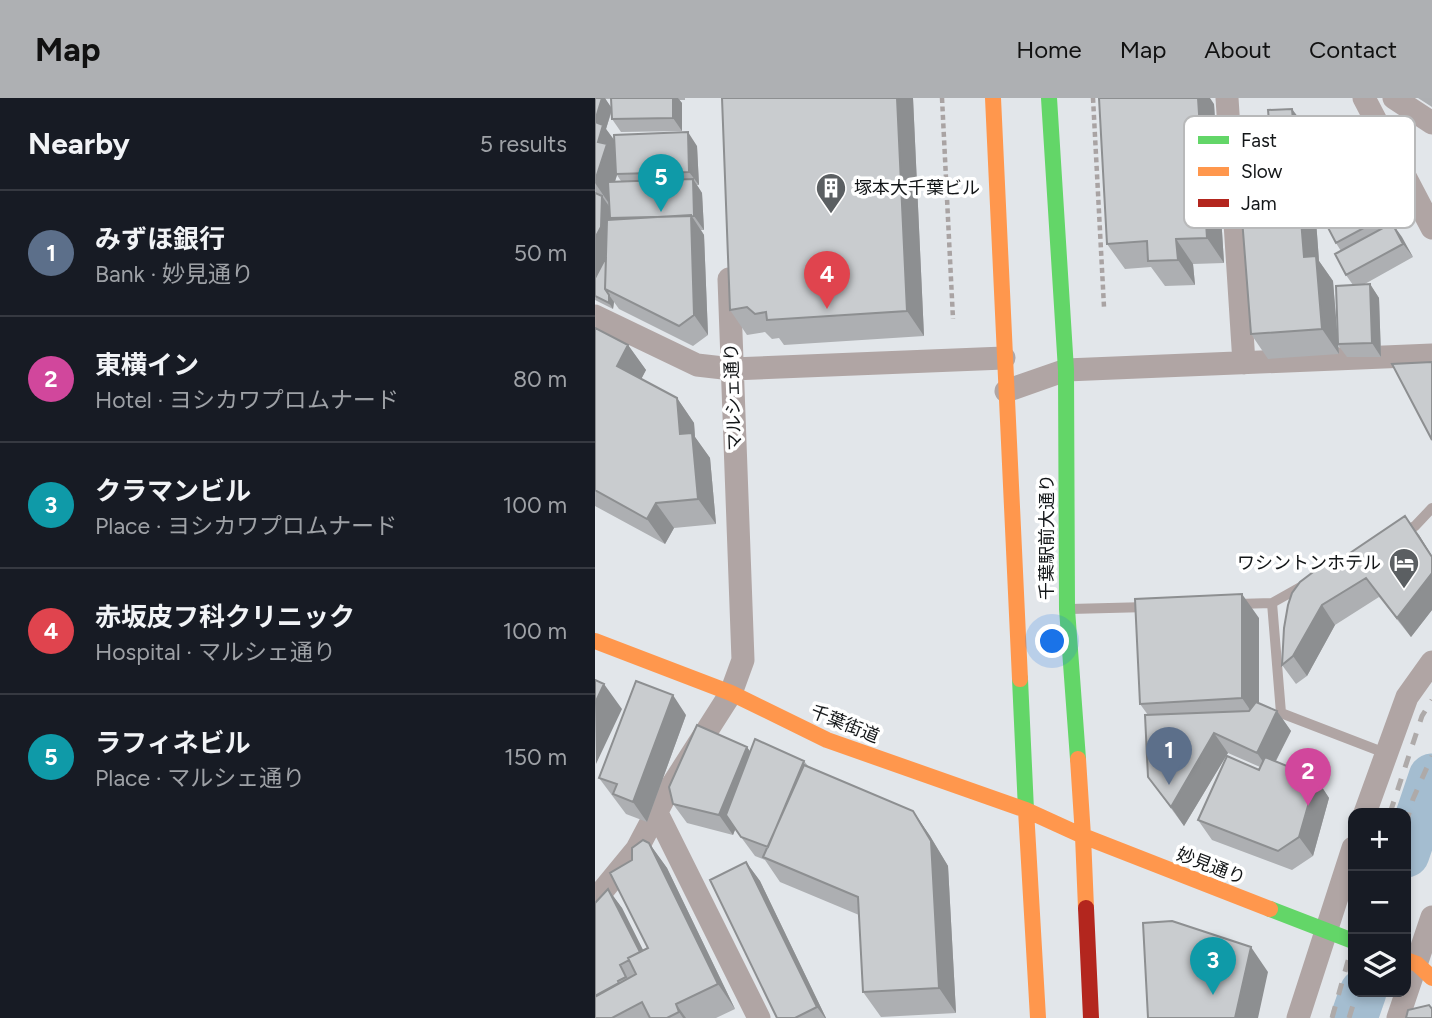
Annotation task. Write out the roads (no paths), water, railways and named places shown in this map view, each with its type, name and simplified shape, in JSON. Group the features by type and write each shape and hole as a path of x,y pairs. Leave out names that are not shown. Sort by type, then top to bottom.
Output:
{"main road":[{"name":"千葉駅前大通り","path":"993,98 1038,1018"},
{"name":"千葉駅前大通り","path":"1049,98 1066,370 1067,609 1083,836 1091,1018"},
{"name":"千葉街道","path":"595,641 731,693 827,740 1026,810 1083,836"},
{"name":"妙見通り","path":"1083,836 1348,939"}],"street":[{"path":"1227,98 1228,116"},
{"path":"1364,98 1373,116"},
{"path":"1394,98 1432,123"},
{"path":"1415,196 1432,228"},
{"path":"1235,228 1244,363"},
{"name":"マルシェ通り","path":"595,900 638,849 657,813 731,693 743,660 729,260"},
{"path":"595,316 697,365 732,369 1004,358"},
{"path":"1006,391 1066,370 1432,355"},
{"path":"1367,808 1406,697 1432,662"},
{"path":"657,813 758,1018"},
{"path":"1299,1018 1348,863"},
{"path":"1398,1018 1418,968 1432,917"}],"lane":[{"path":"1391,539 1415,526 1432,508"},
{"path":"1231,604 1272,603 1320,577"},
{"path":"1272,603 1281,713 1385,753"},
{"path":"1067,609 1163,606"}],"waterway":[{"path":"1411,839 1432,777"},
{"path":"1354,1018 1361,997"}],"railway":[{"path":"1392,808 1422,716 1432,700"},
{"path":"1410,808 1432,756"},
{"path":"1332,1018 1348,961"},
{"path":"1349,1018 1355,997"}],"place":[{"name":"ラフィネビル","path":"661,212"},
{"name":"塚本大千葉ビル","path":"831,215"},
{"name":"赤坂皮フ科クリニック","path":"827,309"},
{"name":"ワシントンホテル","path":"1404,590"},
{"name":"みずほ銀行","path":"1169,785"},
{"name":"東横イン","path":"1308,806"},
{"name":"クラマンビル","path":"1213,995"}]}
